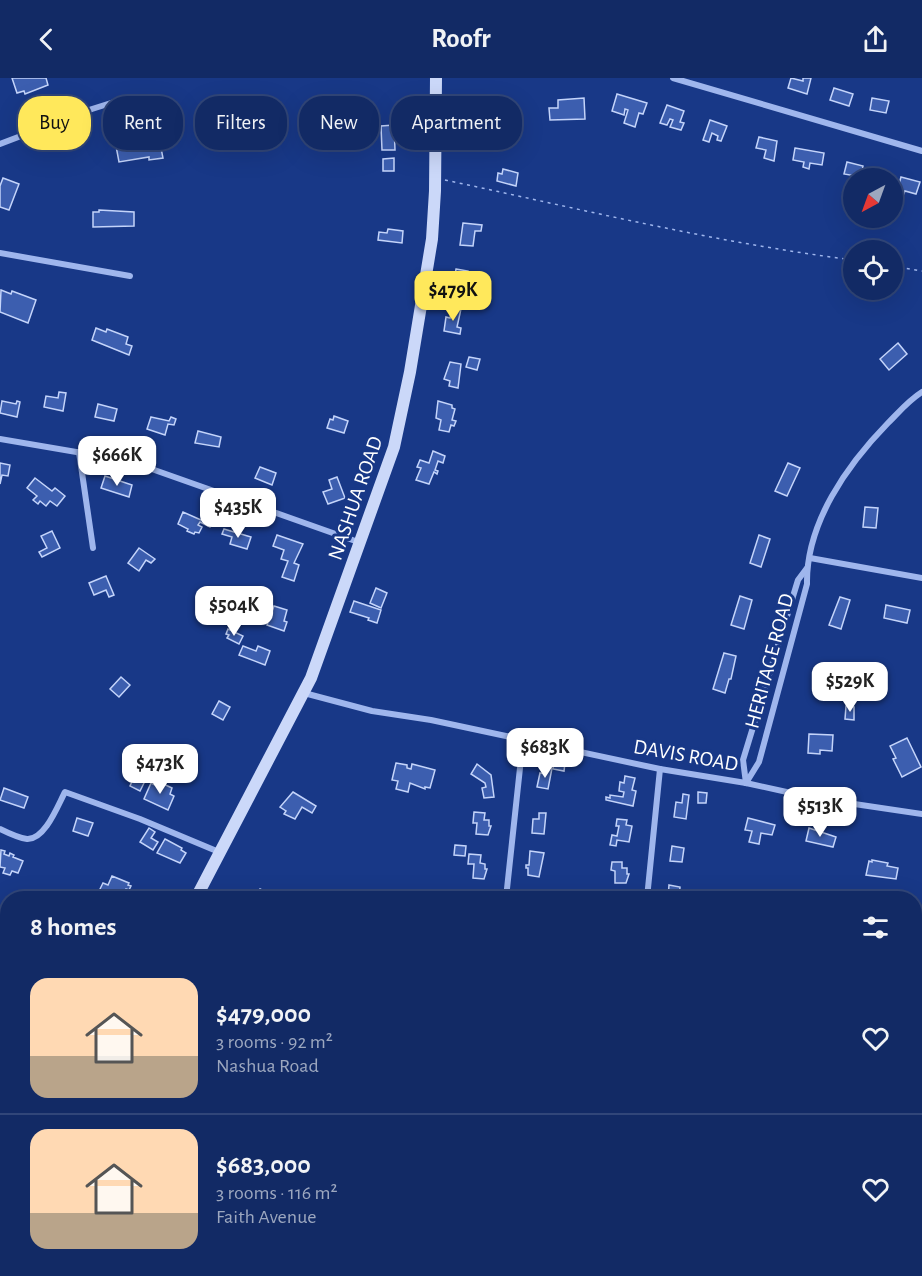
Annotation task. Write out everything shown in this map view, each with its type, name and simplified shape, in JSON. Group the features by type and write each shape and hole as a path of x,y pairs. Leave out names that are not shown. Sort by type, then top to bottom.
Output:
{"main road":[{"name":"NASHUA ROAD","path":"200,891 315,669 394,447 410,372 432,239 435,177 435,78"}],"street":[{"path":"673,78 922,151"},
{"path":"0,144 103,106"},
{"path":"0,253 130,276"},
{"name":"HERITAGE ROAD","path":"746,783 743,760 798,580 807,567 824,515 846,472 876,435 908,402 922,392"},
{"path":"0,440 140,464 361,543"},
{"path":"79,452 93,548"},
{"path":"810,558 922,578"},
{"name":"HERITAGE ROAD","path":"746,783 759,762 807,584 807,567"},
{"name":"DAVIS ROAD","path":"304,693 372,711 431,720 660,769 746,783 813,798 922,814"},
{"path":"507,891 523,740"},
{"path":"649,891 660,769"},
{"path":"0,830 27,839 36,837 48,824 65,792 151,823 219,852"}],"path":[{"path":"435,177 568,208 787,252 843,259"},
{"path":"903,268 922,271"}],"building":[{"path":"12,78 46,78 48,85 25,94 24,91 17,93"},
{"path":"791,78 803,81 803,78 811,78 807,94 788,88"},
{"path":"834,88 853,94 849,106 830,100"},
{"path":"617,94 647,103 643,114 639,113 635,127 624,123 628,110 625,109 624,115 612,111"},
{"path":"584,98 585,119 550,120 549,108 558,108 558,100"},
{"path":"872,98 889,101 886,113 870,110"},
{"path":"667,105 684,111 680,122 684,123 681,130 670,127 673,120 670,119 667,125 660,123"},
{"path":"710,120 727,126 721,141 717,140 718,136 712,133 709,142 703,140"},
{"path":"391,125 391,150 382,150 381,126"},
{"path":"759,137 777,141 774,161 764,158 766,150 756,148"},
{"path":"795,148 824,153 822,165 810,163 809,169 803,167 804,162 793,160"},
{"path":"117,150 161,150 163,158 149,160 149,157 119,162"},
{"path":"394,158 394,171 383,171 383,159"},
{"path":"847,162 863,166 863,168 846,168"},
{"path":"503,169 518,173 516,186 497,181 498,173 502,174"},
{"path":"3,178 19,184 9,210 0,207 0,186"},
{"path":"903,178 920,182 916,194 905,191 903,196"},
{"path":"99,210 134,212 134,226 93,227 93,212 99,212"},
{"path":"463,223 482,225 481,231 475,231 473,246 460,245"},
{"path":"388,229 403,231 402,243 378,240 379,232 387,233"},
{"path":"456,269 468,271 465,292 469,292 468,298 456,296 458,288 453,287"},
{"path":"1,290 11,294 12,291 36,300 28,323 0,312"},
{"path":"452,308 461,309 457,327 461,328 460,334 444,331 446,317 450,318"},
{"path":"96,328 106,332 107,329 128,337 126,344 132,346 129,355 92,340"},
{"path":"898,343 907,354 889,370 880,359"},
{"path":"469,357 480,359 477,370 466,367"},
{"path":"450,362 461,364 458,388 449,386 450,381 444,379"},
{"path":"59,392 66,393 63,411 44,407 46,396 58,398"},
{"path":"2,401 16,404 17,401 20,402 17,417 0,413"},
{"path":"438,401 452,405 455,409 452,420 456,421 454,426 451,425 449,432 439,430 441,420 436,418"},
{"path":"98,404 117,409 114,421 95,417"},
{"path":"334,416 348,421 344,433 327,428 330,419 333,420"},
{"path":"151,417 169,421 171,417 176,419 174,425 168,424 165,435 147,429"},
{"path":"198,431 221,437 219,447 195,443"},
{"path":"433,451 445,456 443,463 438,461 435,470 438,471 437,474 434,472 429,484 416,480 421,468 417,467 420,460 429,463"},
{"path":"0,463 10,465 8,476 2,475 0,484"},
{"path":"788,463 800,468 787,496 775,491"},
{"path":"260,467 276,473 272,485 255,478"},
{"path":"105,476 132,485 129,497 101,488"},
{"path":"337,477 345,498 328,504 323,492 332,489 329,480"},
{"path":"35,478 52,491 55,488 65,496 57,506 50,501 46,506 40,501 38,504 33,500 37,496 27,488"},
{"path":"208,505 218,510 210,527 200,522 198,525 202,527 199,533 194,534 178,524 183,512 201,520"},
{"path":"865,507 878,508 876,528 863,527"},
{"path":"224,529 251,537 247,549 230,544 232,537 222,534"},
{"path":"52,531 60,548 42,557 39,552 47,548 41,536"},
{"path":"277,535 303,544 294,563 299,565 294,581 282,577 288,561 281,559 284,550 273,546"},
{"path":"759,535 770,539 761,567 750,563"},
{"path":"139,548 155,559 151,563 146,560 139,571 128,563"},
{"path":"106,576 114,595 109,597 106,590 94,595 89,583"},
{"path":"376,588 387,593 381,608 370,603"},
{"path":"740,596 752,600 744,629 731,625"},
{"path":"840,597 850,600 841,629 829,625"},
{"path":"354,601 381,610 377,623 350,612"},
{"path":"886,605 910,610 907,623 884,618"},
{"path":"274,606 287,610 284,631 267,625"},
{"path":"228,629 243,636 239,644 227,638"},
{"path":"243,646 256,651 258,646 270,651 265,665 239,655"},
{"path":"724,653 736,656 725,693 713,689"},
{"path":"121,677 130,685 119,697 110,689"},
{"path":"219,701 230,707 223,720 212,714"},
{"path":"846,706 854,707 854,720 845,719"},
{"path":"809,734 833,735 832,751 820,750 820,754 808,753"},
{"path":"907,738 921,767 902,777 893,759 896,758 890,746"},
{"path":"554,761 565,763 564,771 553,769"},
{"path":"396,763 407,765 407,768 411,769 412,764 435,770 430,788 425,787 425,789 410,783 408,792 396,789 398,781 392,780"},
{"path":"477,764 491,775 494,797 484,798 482,788 486,787 485,783 471,774"},
{"path":"547,767 552,768 548,789 537,787 540,773 545,774"},
{"path":"135,775 146,779 140,791 130,786"},
{"path":"625,776 635,778 632,790 636,791 633,806 606,800 606,797 610,798 610,795 623,797 624,792 619,791 620,782 624,783"},
{"path":"157,781 172,788 170,794 174,796 168,810 144,799 151,783 155,785"},
{"path":"4,788 28,797 24,808 0,800"},
{"path":"293,792 316,806 312,813 302,807 295,819 284,814 286,811 280,807"},
{"path":"698,792 707,793 706,803 698,803"},
{"path":"683,794 689,795 686,819 674,817 676,802 682,803"},
{"path":"474,812 485,813 484,820 489,820 489,826 491,826 488,835 476,834 477,823 473,823"},
{"path":"539,813 546,813 544,834 532,833 533,819 539,819"},
{"path":"77,818 93,823 88,836 73,831"},
{"path":"748,818 775,825 772,835 761,833 759,844 749,842 752,831 745,830"},
{"path":"617,819 627,820 626,825 632,826 629,842 617,840 616,846 610,845 612,835 617,836 619,826 616,826"},
{"path":"149,828 155,832 151,838 158,842 153,850 140,842"},
{"path":"809,828 836,837 833,847 806,841"},
{"path":"165,839 182,848 181,850 186,853 180,863 157,853"},
{"path":"455,845 466,846 465,856 454,855"},
{"path":"672,846 684,848 682,862 670,861"},
{"path":"1,850 5,851 4,854 9,856 10,853 14,855 13,857 23,861 18,873 12,871 10,875 3,873 5,868 0,867"},
{"path":"530,851 544,853 539,877 528,875 526,865 529,865"},
{"path":"469,854 481,855 480,863 485,864 485,869 487,869 484,879 473,878 474,864 468,864"},
{"path":"872,860 888,863 887,866 898,868 896,879 866,875 869,861 872,862"},
{"path":"612,862 622,862 622,868 627,868 627,874 629,874 626,883 615,883 615,871 611,870"},
{"path":"112,876 131,886 125,891 100,889 103,883 108,885"},
{"path":"669,885 680,887 680,891 669,891"}]}
